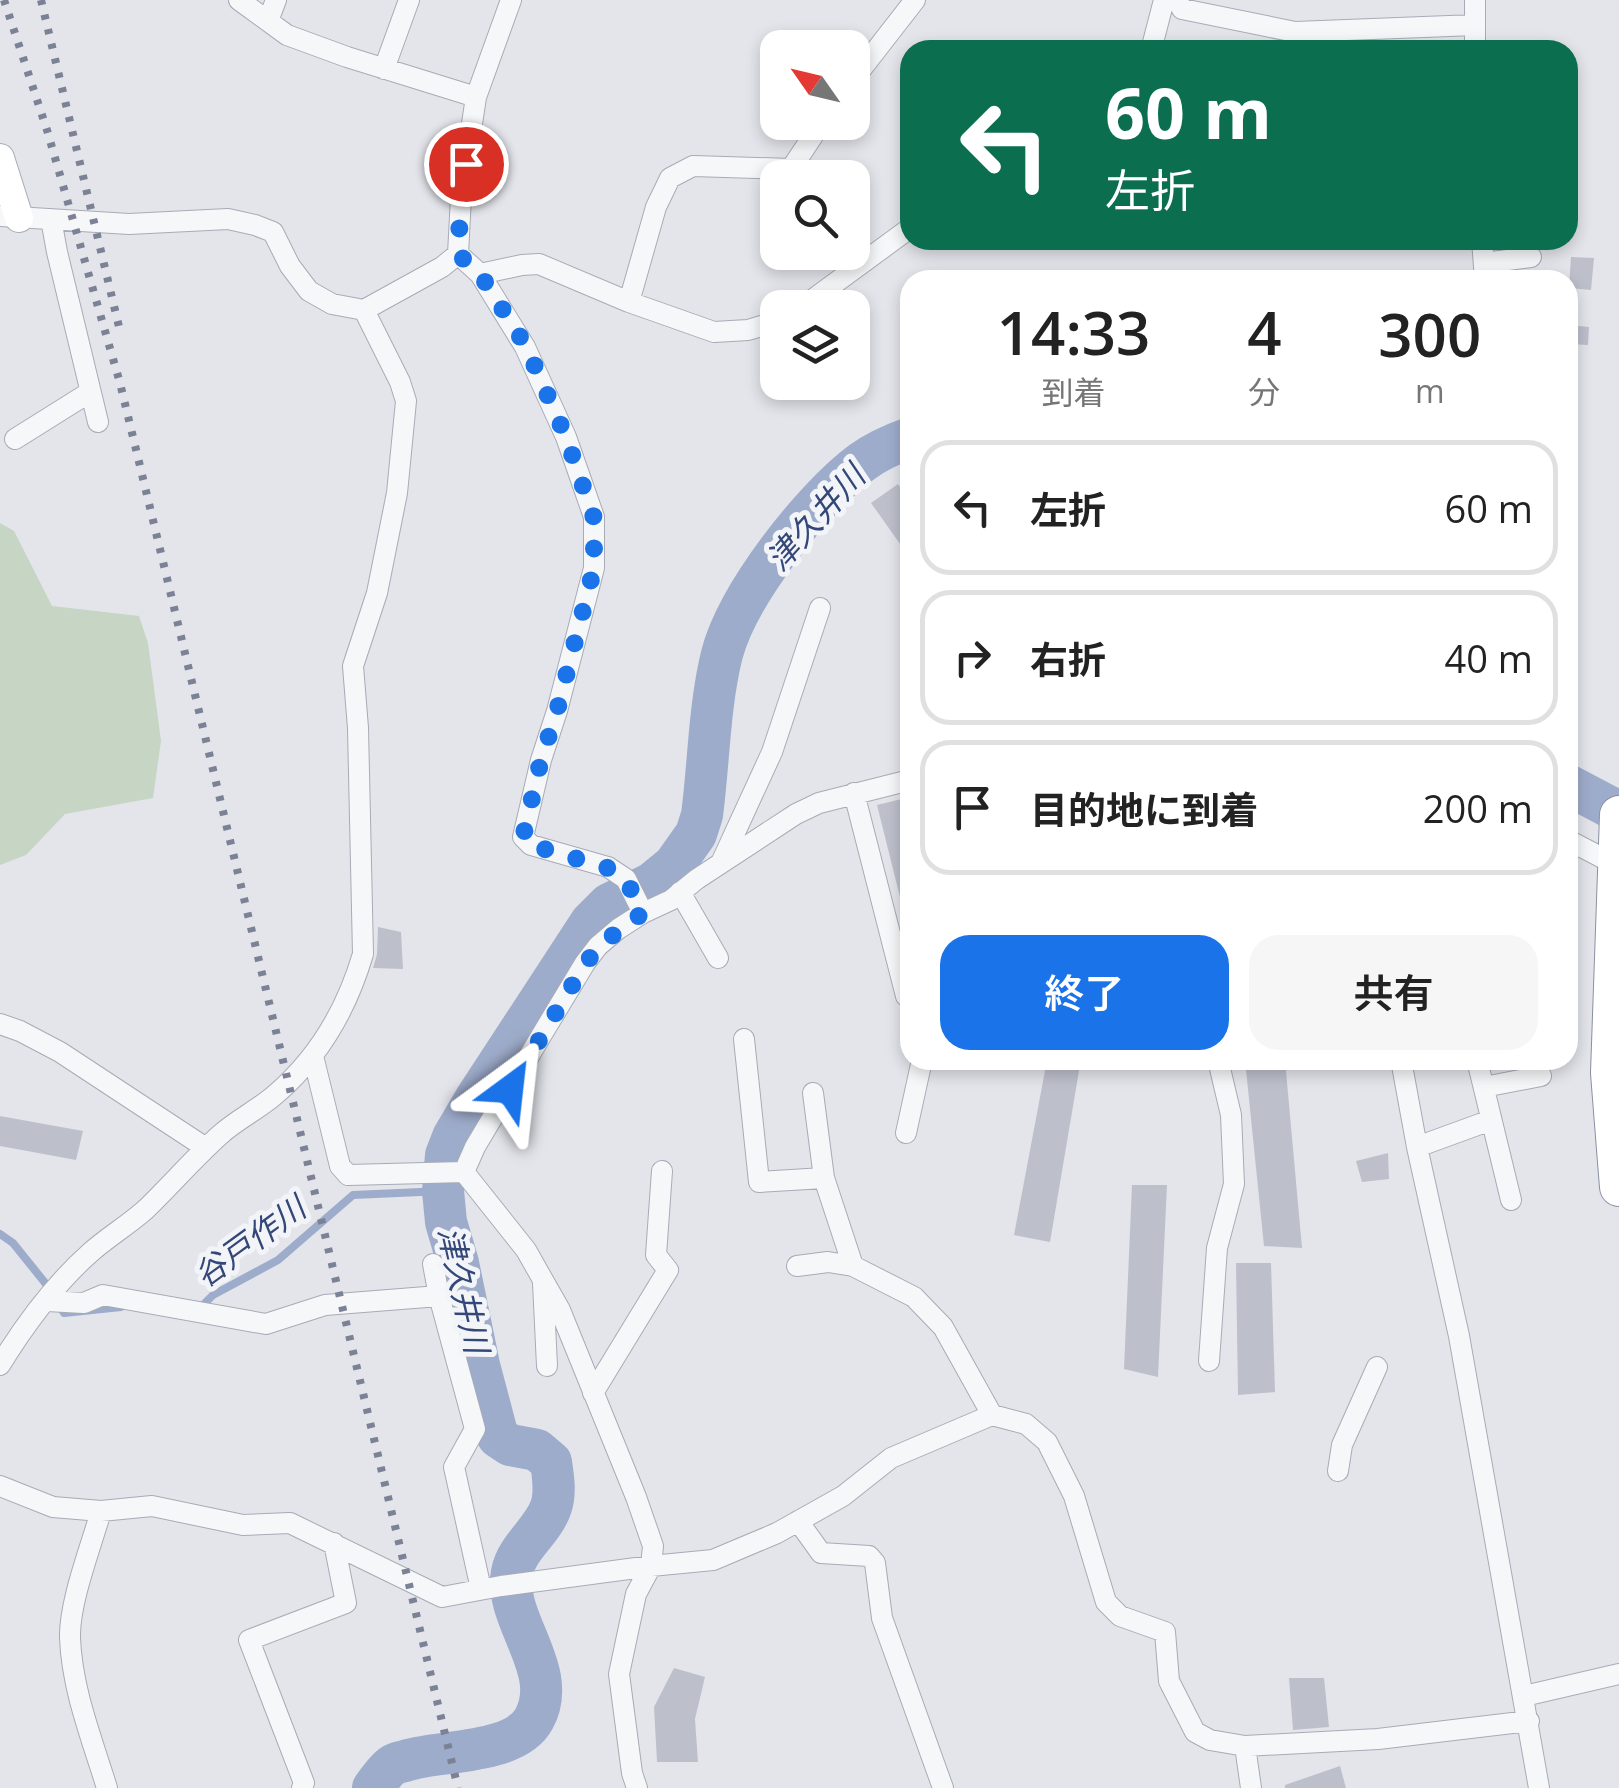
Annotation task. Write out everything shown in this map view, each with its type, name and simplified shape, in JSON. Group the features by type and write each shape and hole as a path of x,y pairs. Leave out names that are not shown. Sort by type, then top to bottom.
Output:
{"highway":[{"path":"1619,815 1610,1073 1619,1188"}],"street":[{"path":"239,0 287,35 476,97"},
{"path":"268,21 276,0"},
{"path":"384,69 410,0"},
{"path":"458,254 461,197 476,97 512,0"},
{"path":"870,58 915,0"},
{"path":"1154,40 1164,0"},
{"path":"1176,0 1182,9 1295,32 1475,24"},
{"path":"1475,0 1476,40"},
{"path":"629,302 656,207 670,178 693,166 791,169 810,140"},
{"path":"0,158 10,217 129,224 228,219 255,225 273,232 290,266 309,291 332,304 364,310 458,254"},
{"path":"51,220 98,422"},
{"path":"826,290 900,235"},
{"path":"458,254 480,274 526,346 566,437 594,518 594,568 523,837 531,845 608,868 626,880 642,909"},
{"path":"1487,270 1531,257"},
{"path":"480,274 539,264 714,332 760,326"},
{"path":"0,1365 66,1277 142,1212 233,1123 275,1095 313,1056 340,1014 354,982 363,954 354,666 376,592 400,473 406,401 364,310"},
{"path":"15,439 90,392"},
{"path":"720,863 772,752 820,608"},
{"path":"452,1173 475,1146 585,964 608,938 642,909 671,900 796,814 854,792 900,782"},
{"path":"854,792 900,972"},
{"path":"1578,845 1618,866"},
{"path":"680,892 718,958"},
{"path":"0,1024 60,1052 206,1148"},
{"path":"744,1039 759,1182 824,1178"},
{"path":"313,1056 340,1166 348,1175 452,1173 526,1250 560,1310 653,1546 651,1566 636,1594 619,1674 637,1788"},
{"path":"906,1133 920,1070"},
{"path":"1209,1361 1217,1248 1234,1184 1231,1116 1220,1070"},
{"path":"1404,1070 1458,1336 1539,1788"},
{"path":"1480,1070 1511,1200"},
{"path":"1484,1087 1541,1076"},
{"path":"814,1092 824,1178 853,1266"},
{"path":"1417,1148 1491,1120"},
{"path":"593,1393 668,1270 656,1255 662,1171"},
{"path":"797,1266 828,1262 853,1266 914,1297 943,1327 992,1415"},
{"path":"433,1264 475,1428 454,1466 491,1588"},
{"path":"542,1276 547,1366"},
{"path":"47,1302 84,1303 104,1294 266,1324 325,1305 440,1296"},
{"path":"1338,1471 1342,1445 1377,1366"},
{"path":"0,1486 53,1507 101,1511 152,1506 242,1525 290,1523 442,1597 713,1560 798,1522 843,1496 891,1458 992,1415 1026,1424 1047,1442 1074,1496 1106,1602 1120,1616 1164,1632 1169,1681 1195,1732 1210,1740 1246,1746 1378,1739 1529,1721"},
{"path":"101,1511 70,1636 77,1694 107,1788"},
{"path":"798,1522 821,1553 869,1556 875,1563 882,1618 943,1788"},
{"path":"302,1788 304,1782 249,1640 346,1604 334,1543"},
{"path":"1524,1696 1619,1674"},
{"path":"1246,1746 1251,1788"}],"green space":[{"path":"0,523 14,531 52,606 139,616 148,643 161,741 153,798 65,814 26,855 0,865"}],"building":[{"path":"1571,257 1594,258 1591,290 1578,289 1578,270 1570,270"},
{"path":"1578,326 1589,327 1588,345 1578,344"},
{"path":"898,484 900,544 871,503"},
{"path":"900,799 900,897 877,805"},
{"path":"378,927 401,932 403,969 373,968"},
{"path":"1045,1070 1079,1070 1050,1242 1014,1235"},
{"path":"1246,1070 1286,1070 1302,1248 1264,1246"},
{"path":"0,1116 83,1131 76,1160 0,1146"},
{"path":"1388,1153 1389,1179 1362,1182 1356,1161"},
{"path":"1132,1185 1167,1185 1158,1377 1124,1369"},
{"path":"1236,1263 1271,1263 1275,1392 1238,1395"},
{"path":"674,1668 705,1677 695,1719 698,1762 657,1762 654,1707"},
{"path":"1289,1678 1324,1678 1329,1727 1293,1730"},
{"path":"1340,1766 1346,1788 1285,1788 1285,1785"}],"waterway":[{"name":"津久井川","path":"373,1788 396,1763 511,1739 534,1719 540,1701 537,1664 511,1590 515,1563 551,1507 551,1462 537,1450 510,1445 498,1437 446,1222 443,1191 446,1155 453,1137 591,922 609,904 652,883 674,865 696,834 702,815 722,654 760,577 800,523 842,478 873,454 900,442"},
{"name":"津久井川","path":"1578,790 1619,812"},
{"name":"谷戸作川","path":"201,1307 213,1295 278,1260 353,1195 443,1191"},
{"name":"谷戸作川","path":"0,1234 13,1243 50,1289"},
{"name":"谷戸作川","path":"60,1306 64,1313 121,1307"}],"railway":[{"path":"4,0 47,130 120,383 458,1788"},
{"path":"41,0 120,331"}],"route":[{"path":"466,164 458,254 480,274 526,346 566,437 594,518 594,568 523,837 531,845 608,868 626,880 643,913 598,946 510,1089"}]}
